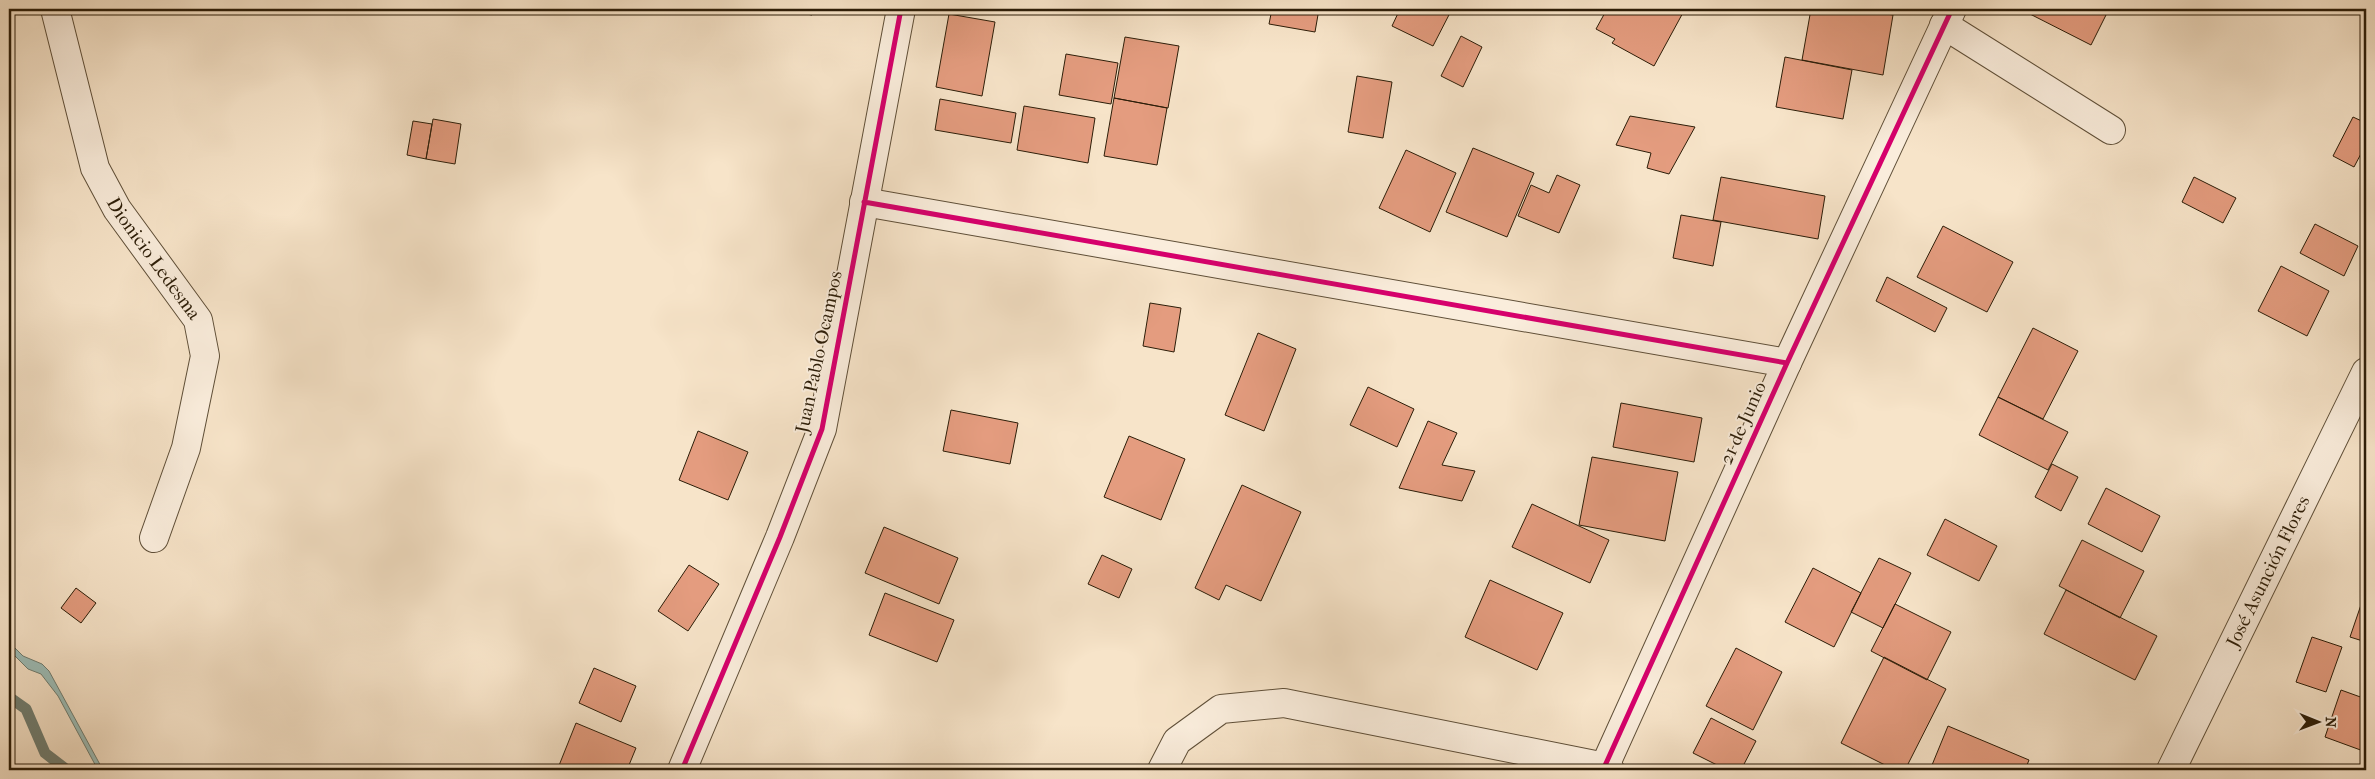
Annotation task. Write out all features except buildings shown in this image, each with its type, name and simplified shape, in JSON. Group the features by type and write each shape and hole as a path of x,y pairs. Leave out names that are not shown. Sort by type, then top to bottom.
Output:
{"street":[{"name":"Dionicio Ledesma","path":"55,9 96,168 117,209 198,320 200,329 205,356 198,394 186,448 154,538"},
{"name":"Juan Pablo Ocampos","path":"682,770 822,429 901,9"},
{"path":"1948,17 2111,130"},
{"name":"21 de Junio","path":"1606,769 1787,363 1948,17"},
{"path":"864,202 1787,363"},
{"name":"José Asunción Flores","path":"2170,770 2366,372"},
{"path":"1162,770 1177,740 1221,710 1284,704 1606,769"}],"water":[{"path":"9,642 23,656 42,664 49,671 103,770 98,770 58,696 41,674 28,669 9,650"}],"waterway":[{"path":"9,697 26,709 45,753 67,770"}],"cycle path":[{"path":"682,770 780,537 822,429 901,9"},
{"path":"1603,770 1787,363 1952,9"},
{"path":"864,202 1787,363"}]}
